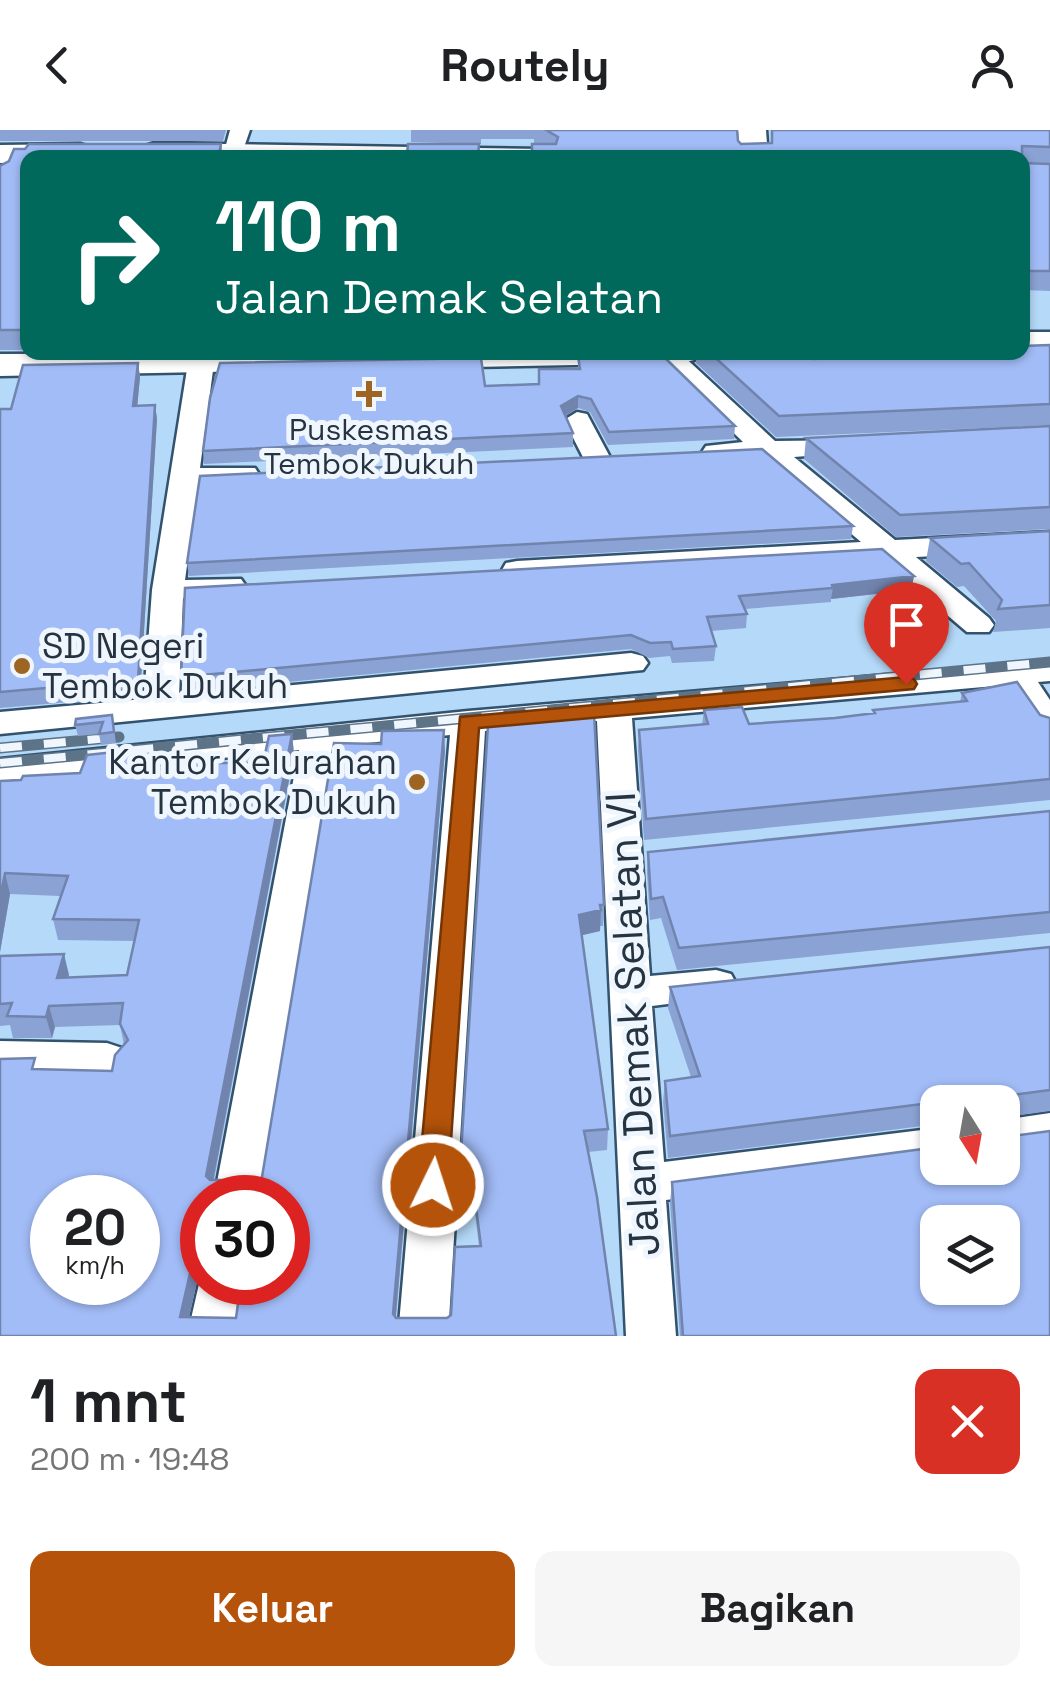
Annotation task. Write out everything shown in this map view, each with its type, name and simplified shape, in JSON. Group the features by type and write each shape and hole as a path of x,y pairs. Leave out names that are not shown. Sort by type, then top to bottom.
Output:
{"street":[{"path":"157,150 237,141 391,150"},
{"path":"23,366 297,360"},
{"path":"672,360 768,450 978,626"},
{"path":"162,708 168,590 187,477 200,363"},
{"path":"558,460 606,459 577,420"},
{"path":"692,454 880,444"},
{"path":"187,477 266,473"},
{"path":"492,571 1050,542"},
{"path":"168,590 262,585"},
{"path":"0,723 631,663"},
{"path":"0,770 468,722 1033,672 1050,726"},
{"name":"Jalan Demak Selatan VI","path":"614,712 641,858 630,993 651,1336"},
{"path":"422,1336 468,722"},
{"path":"241,1175 319,737"},
{"path":"630,993 752,981"},
{"path":"0,1058 107,1060"},
{"path":"1020,1135 1050,1131"},
{"path":"643,1184 920,1148"},
{"path":"212,1336 218,1305"}],"building":[{"path":"546,130 737,130 741,144 772,143 772,130 1050,130 1050,147 532,150 532,144 556,144 558,137"},
{"path":"29,144 221,144 220,150 20,150 20,330 0,330 0,166 9,161 14,149 25,149"},
{"path":"408,144 479,144 479,150 407,150"},
{"path":"1030,163 1050,164 1050,271 1030,271"},
{"path":"1050,345 1050,404 779,416 718,360 1030,360 1030,346"},
{"path":"481,360 485,386 539,384 539,369 580,369 579,360 667,360 735,426 609,432 591,399 578,396 561,406 573,433 203,451 210,398 220,363"},
{"path":"138,363 133,406 155,405 138,680 0,692 0,409 11,409 23,365"},
{"path":"1050,426 1050,507 900,515 806,438"},
{"path":"762,449 853,526 187,563 200,476"},
{"path":"1050,531 1050,605 998,609 1002,600 969,563 961,564 930,538"},
{"path":"882,549 914,576 739,596 747,614 707,617 716,646 673,649 671,642 650,643 631,635 181,677 185,588"},
{"path":"1017,682 1040,715 1050,718 1050,779 646,819 639,730 708,724 704,710 742,707 749,724 875,713 873,710 967,701 962,693"},
{"path":"538,712 594,712 604,905 600,905 601,910 579,915 608,1129 584,1131 616,1336 0,1336 0,1059 35,1058 32,1069 112,1071 115,1055 128,1040 120,1024 123,1003 49,1006 46,1017 7,1016 12,1003 0,1004 0,956 64,954 57,978 127,975 139,920 53,919 68,876 5,873 0,899 0,781 80,773 87,755 114,752 115,757 145,757 141,769 198,768 199,763 263,763 269,736 292,734 206,1175 180,1175 180,1317 236,1318 238,1305 310,1305 310,1175 262,1175 334,743 381,744 382,731 444,730 393,1314 396,1318 447,1318 451,1315 455,1247 481,1246 471,1168 460,1169 488,725 538,719"},
{"path":"112,715 114,732 99,734 103,722 75,725 76,719"},
{"path":"1050,811 1050,912 679,948 663,897 651,899 648,852"},
{"path":"1050,947 1050,1090 1020,1094 1020,1085 920,1085 920,1104 670,1136 665,1081 700,1076 670,987"},
{"path":"1050,1131 1050,1336 683,1336 672,1182 920,1149 920,1185 1020,1185 1020,1135"}],"railway":[{"path":"0,763 1050,662"},
{"path":"0,748 119,737"}],"place":[{"name":"Puskesmas Tembok Dukuh","path":"369,394"},
{"name":"SD Negeri Tembok Dukuh","path":"22,666"},
{"name":"Kantor Kelurahan Tembok Dukuh","path":"417,782"}],"route":[{"path":"433,1185 468,722 906,684"}]}
